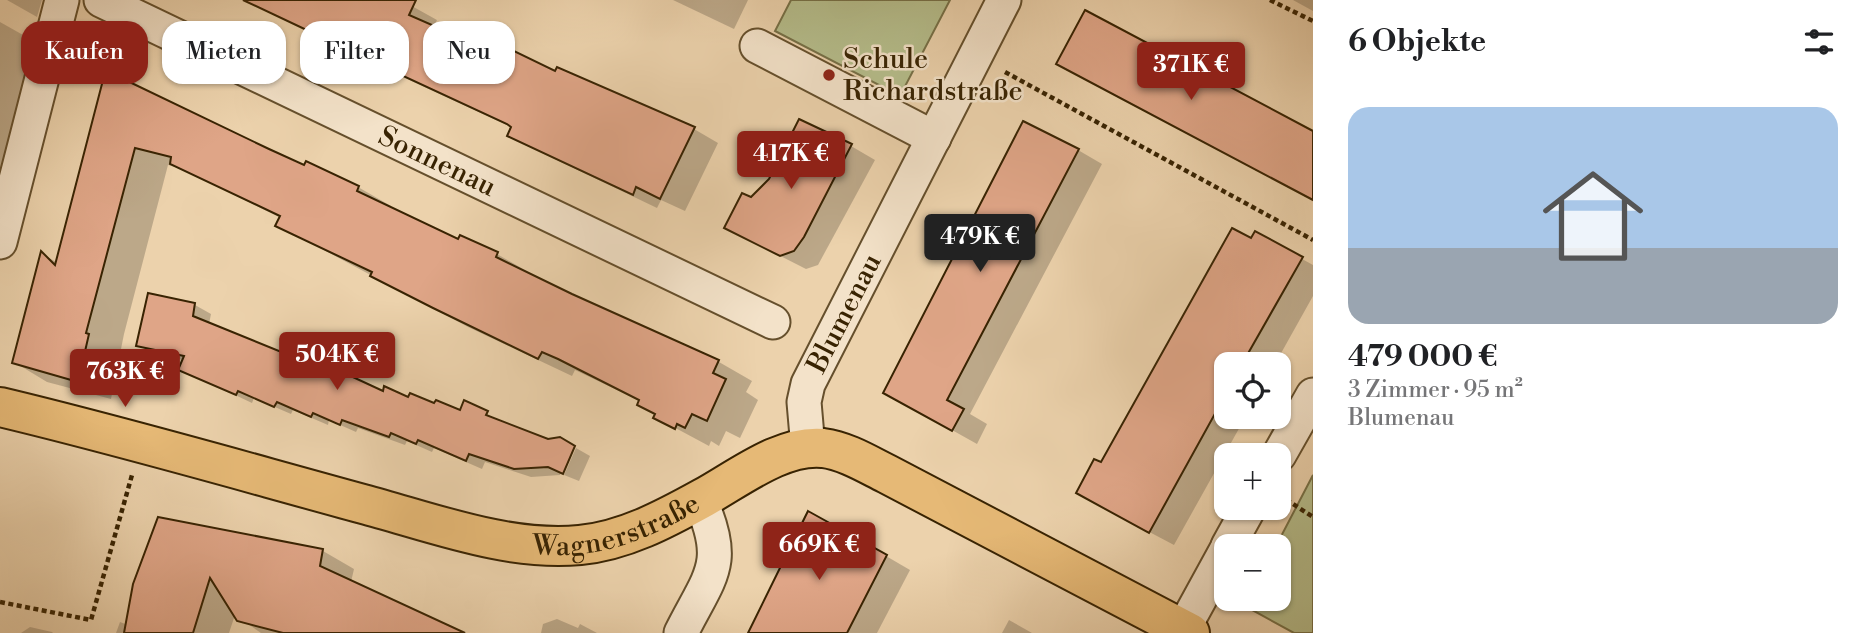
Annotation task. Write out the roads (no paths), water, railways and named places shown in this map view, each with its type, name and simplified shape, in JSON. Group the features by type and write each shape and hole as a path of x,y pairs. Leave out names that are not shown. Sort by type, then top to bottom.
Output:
{"main road":[{"name":"Wagnerstraße","path":"0,407 453,528 557,546 604,541 628,534 700,500 766,463 808,448 849,455 1185,632"}],"street":[{"path":"0,242 62,0"},
{"name":"Sonnenau","path":"101,0 773,322"},
{"name":"Blumenau","path":"808,448 804,402 808,384 1004,0"},
{"path":"757,46 934,138"},
{"path":"1286,443 1313,395"},
{"path":"681,633 715,564 712,527 700,500"},
{"path":"1185,632 1214,575"}],"place":[{"name":"Schule Richardstraße","path":"829,75"}]}
